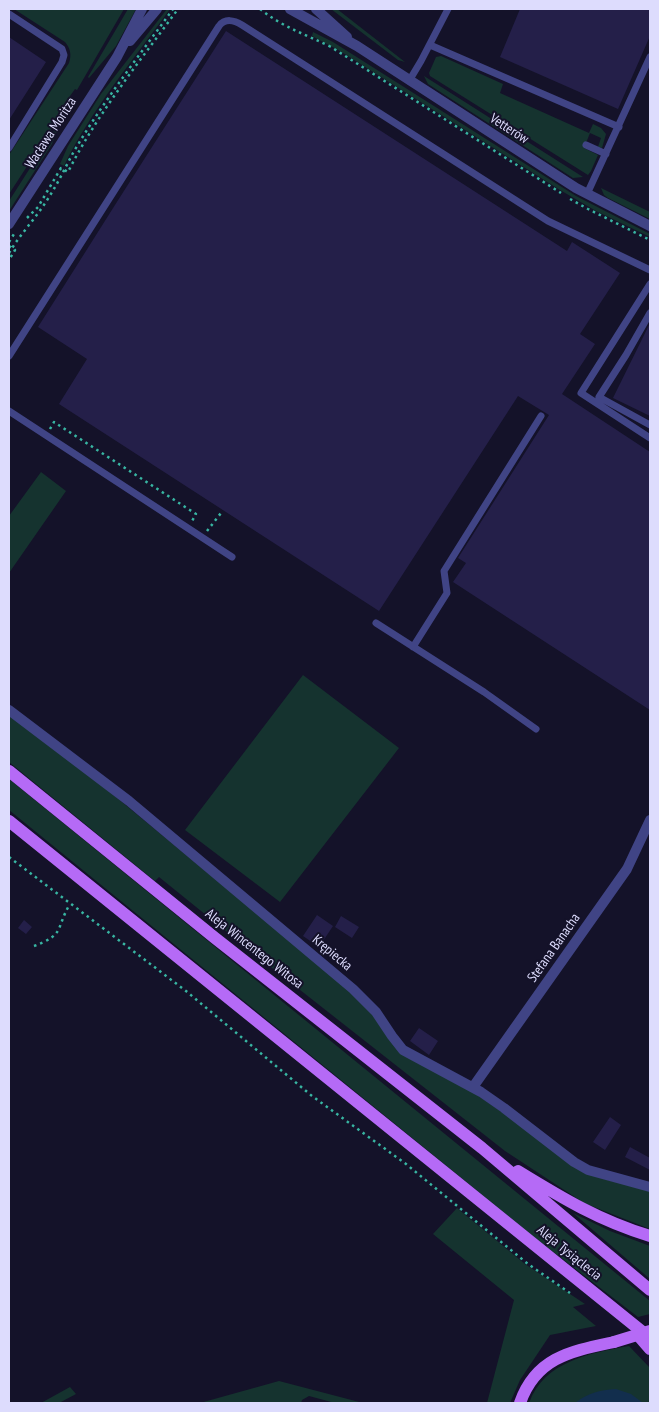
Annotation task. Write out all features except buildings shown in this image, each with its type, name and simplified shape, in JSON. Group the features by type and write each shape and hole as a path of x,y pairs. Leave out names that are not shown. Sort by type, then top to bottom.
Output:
{"main road":[{"name":"Aleja Wincentego Witosa","path":"9,771 215,938 482,1148"},
{"name":"Aleja Tysiąclecia","path":"9,821 650,1338"},
{"path":"482,1148 569,1202 606,1220 650,1236"},
{"name":"Aleja Tysiąclecia","path":"482,1148 650,1290"},
{"path":"617,1312 650,1349"},
{"path":"520,1403 525,1390 534,1376 550,1362 574,1351 650,1331"}],"street":[{"name":"Wacława Moritza","path":"13,228 117,57 142,9"},
{"name":"Wacława Moritza","path":"117,57 157,9"},
{"name":"Vetterów","path":"290,9 357,46 587,194 650,226"},
{"name":"Vetterów","path":"316,9 357,46"},
{"name":"Krępiecka","path":"9,710 129,801 353,989 376,1012 403,1050 473,1087 504,1108 574,1162 588,1170 650,1187"},
{"name":"Stefana Banacha","path":"473,1087 627,869 650,820"}],"lane":[{"path":"409,81 448,9"},
{"path":"9,14 62,49 64,55 62,62 9,148"},
{"path":"9,356 219,26 221,23 230,20 237,21 548,221 650,270"},
{"path":"430,45 619,127"},
{"path":"587,194 650,57"},
{"path":"586,146 606,154"},
{"path":"650,284 582,393 650,438"},
{"path":"650,313 626,355 599,396 650,425"},
{"path":"9,411 232,557"},
{"path":"413,647 447,593 444,570 541,416"},
{"path":"376,623 484,692 536,729"}],"path":[{"path":"10,246 41,210 65,171 72,154 114,90 173,9"},
{"path":"26,219 38,207 61,168 68,172 96,124 178,9"},
{"path":"260,9 308,38 331,47 588,210 650,240"},
{"path":"9,252 13,228"},
{"path":"9,260 15,250 10,246"},
{"path":"46,435 54,422 196,514 192,520 208,531 220,513"},
{"path":"9,857 186,990 312,1096 406,1164 528,1264 570,1293"},
{"path":"34,946 54,937 60,929 62,919 70,904"}],"green space":[{"path":"14,9 124,9 77,90 75,89 65,103 67,105 9,194 9,155 69,63 70,57 69,49 65,42"},
{"path":"128,9 136,9 116,46 89,78 88,77"},
{"path":"167,9 170,9 100,105 64,166 60,164 68,146 101,94"},
{"path":"331,9 337,9 405,62 398,60"},
{"path":"313,32 333,42 576,196 650,234 650,237 596,211 560,190 340,51 312,36"},
{"path":"441,56 503,84 500,93 589,133 593,124 601,128 606,134 602,148 598,147 601,138 590,133 584,148 598,155 588,175 430,76 429,73 436,57"},
{"path":"424,76 583,177 573,178 428,84"},
{"path":"62,118 52,144 9,211 9,201"},
{"path":"601,188 650,212 650,219 608,198 604,195"},
{"path":"41,472 66,491 9,573 9,516"},
{"path":"303,675 399,748 280,902 185,830"},
{"path":"9,715 76,764 359,998 375,1016 395,1046 469,1089 588,1173 603,1179 650,1191 650,1229 584,1203 505,1151 159,877 155,881 9,762"},
{"path":"9,779 650,1301 650,1314 638,1317 539,1241 9,810"},
{"path":"457,1208 525,1264 585,1304 573,1307 596,1326 550,1335 520,1380 510,1403 487,1403 514,1300 433,1234"},
{"path":"573,1213 610,1231 650,1246 650,1279"},
{"path":"629,1346 650,1368 650,1403 529,1403 536,1389 557,1368 585,1356"},
{"path":"279,1381 363,1403 335,1403 309,1396 302,1400 301,1403 200,1403"},
{"path":"70,1387 76,1394 59,1403 41,1403"}],"water":[{"path":"616,1389 631,1394 643,1403 575,1403 594,1393"}]}
